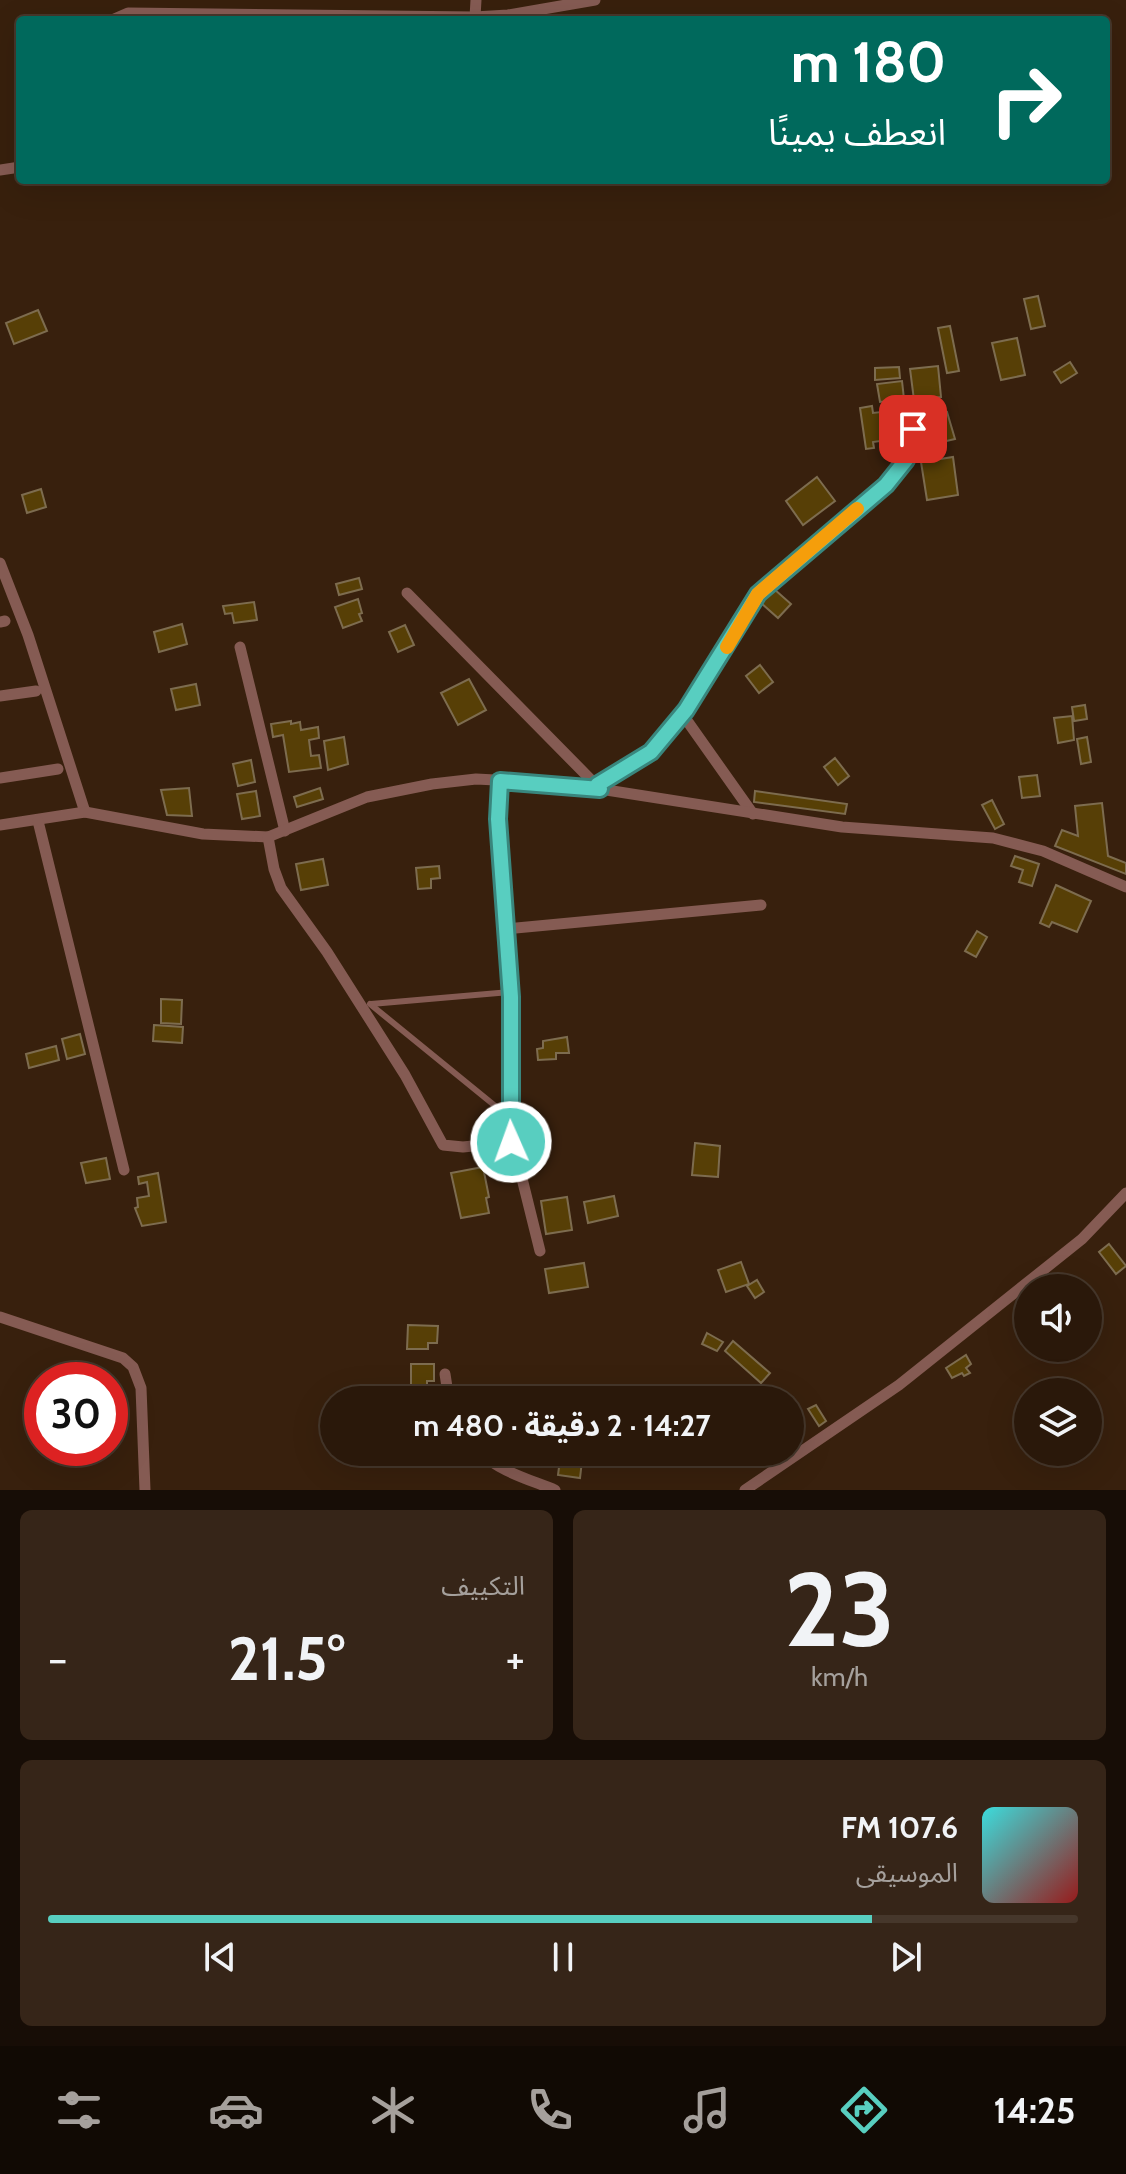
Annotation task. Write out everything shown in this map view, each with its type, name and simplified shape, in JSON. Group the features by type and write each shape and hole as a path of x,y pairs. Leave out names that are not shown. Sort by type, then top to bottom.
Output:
{"street":[{"path":"492,16 595,0"},
{"path":"121,16 128,13 388,16"},
{"path":"598,787 651,752 683,715 758,594 886,485 900,469 910,450 916,410"},
{"path":"0,563 28,635 85,812"},
{"path":"407,593 598,787"},
{"path":"240,647 285,831"},
{"path":"0,696 36,691"},
{"path":"683,715 753,814"},
{"path":"0,778 58,769"},
{"path":"0,825 85,812 203,834 268,837 367,797 476,779 598,787 842,827 993,838 1043,851 1126,887"},
{"path":"500,781 498,819 511,992 511,1142 540,1251"},
{"path":"38,821 124,1170"},
{"path":"268,837 281,888 366,1004 443,1145 463,1147 511,1142"},
{"path":"506,929 761,905"},
{"path":"745,1490 899,1385 1082,1239 1126,1193"},
{"path":"0,1317 123,1358 133,1367 141,1388 145,1490"},
{"path":"445,1374 447,1386"},
{"path":"501,1466 555,1490"}],"lane":[{"path":"366,1004 511,992"},
{"path":"366,1004 510,1118"}],"building":[{"path":"1038,296 1045,326 1031,329 1024,299"},
{"path":"38,310 47,331 14,344 6,323"},
{"path":"950,326 959,371 947,373 938,328"},
{"path":"1017,338 1025,375 1001,380 992,343"},
{"path":"1070,362 1077,373 1061,383 1054,372"},
{"path":"938,366 941,397 914,400 910,369"},
{"path":"899,367 900,378 875,380 875,368"},
{"path":"902,381 904,399 880,402 877,384"},
{"path":"872,406 873,413 890,411 894,439 873,442 874,448 866,449 860,408"},
{"path":"947,412 955,439 942,442 934,415"},
{"path":"953,457 958,495 927,500 921,462"},
{"path":"817,477 835,501 803,525 786,501"},
{"path":"41,489 46,507 27,513 22,495"},
{"path":"359,578 362,589 339,595 336,584"},
{"path":"774,589 791,604 778,618 761,603"},
{"path":"358,599 362,621 343,628 335,607"},
{"path":"254,602 257,620 234,623 232,613 225,614 223,606"},
{"path":"182,624 187,644 159,652 154,632"},
{"path":"405,625 414,645 398,652 389,632"},
{"path":"760,665 773,682 759,693 746,676"},
{"path":"469,679 486,710 458,725 441,693"},
{"path":"196,684 200,705 176,710 171,689"},
{"path":"1085,705 1087,719 1074,721 1072,707"},
{"path":"1072,716 1074,740 1058,743 1054,718"},
{"path":"291,721 291,724 300,722 301,730 318,727 319,738 309,740 311,756 319,755 321,768 289,772 283,735 273,737 271,724"},
{"path":"344,737 348,764 328,770 324,741"},
{"path":"1087,737 1091,762 1081,764 1077,739"},
{"path":"835,758 849,776 838,785 824,767"},
{"path":"251,760 255,782 238,786 233,764"},
{"path":"1037,775 1040,796 1022,798 1019,777"},
{"path":"189,788 192,816 167,815 161,790"},
{"path":"320,788 323,799 297,807 294,797"},
{"path":"256,791 260,816 242,819 237,794"},
{"path":"755,791 847,804 845,814 754,802"},
{"path":"992,800 1004,824 995,829 982,805"},
{"path":"1102,803 1108,856 1126,863 1126,874 1055,846 1062,830 1078,836 1075,806"},
{"path":"1015,856 1039,864 1032,886 1019,882 1023,870 1011,866"},
{"path":"323,859 328,885 301,890 296,864"},
{"path":"439,866 440,878 431,879 431,888 418,889 416,868"},
{"path":"1056,885 1091,901 1077,932 1052,922 1049,927 1040,923"},
{"path":"977,931 987,937 976,957 965,951"},
{"path":"161,999 182,1000 181,1024 161,1023"},
{"path":"154,1025 183,1027 182,1043 153,1041"},
{"path":"80,1034 85,1054 67,1059 62,1039"},
{"path":"567,1037 569,1053 556,1053 556,1059 538,1060 537,1049 543,1048 543,1041"},
{"path":"56,1046 59,1060 29,1068 26,1054"},
{"path":"695,1143 720,1146 718,1177 692,1175"},
{"path":"106,1158 110,1179 86,1183 81,1163"},
{"path":"483,1167 489,1213 461,1218 451,1173"},
{"path":"158,1173 166,1222 142,1226 135,1208 138,1207 137,1198 149,1196 147,1182 139,1184 138,1177"},
{"path":"614,1196 618,1216 588,1223 584,1202"},
{"path":"567,1197 572,1230 546,1234 541,1201"},
{"path":"1109,1244 1126,1266 1116,1274 1099,1252"},
{"path":"741,1262 749,1284 726,1292 718,1270"},
{"path":"584,1263 588,1287 549,1293 545,1269"},
{"path":"757,1280 764,1292 755,1298 747,1286"},
{"path":"408,1325 438,1326 437,1343 428,1343 428,1349 407,1349"},
{"path":"707,1333 723,1342 717,1351 702,1344"},
{"path":"733,1341 770,1373 761,1383 725,1351"},
{"path":"966,1355 971,1364 966,1368 970,1373 952,1378 946,1368"},
{"path":"411,1364 434,1364 434,1381 427,1381 427,1386 411,1386"},
{"path":"816,1405 826,1421 819,1426 808,1409"},
{"path":"559,1466 581,1466 580,1478 558,1475"}],"slow traffic":[{"path":"727,647 758,594 857,509"}],"route":[{"path":"511,1142 511,997 498,819 500,781 600,789 597,785 651,752 686,710 716,666 758,594 886,485 906,460 913,429"}]}
